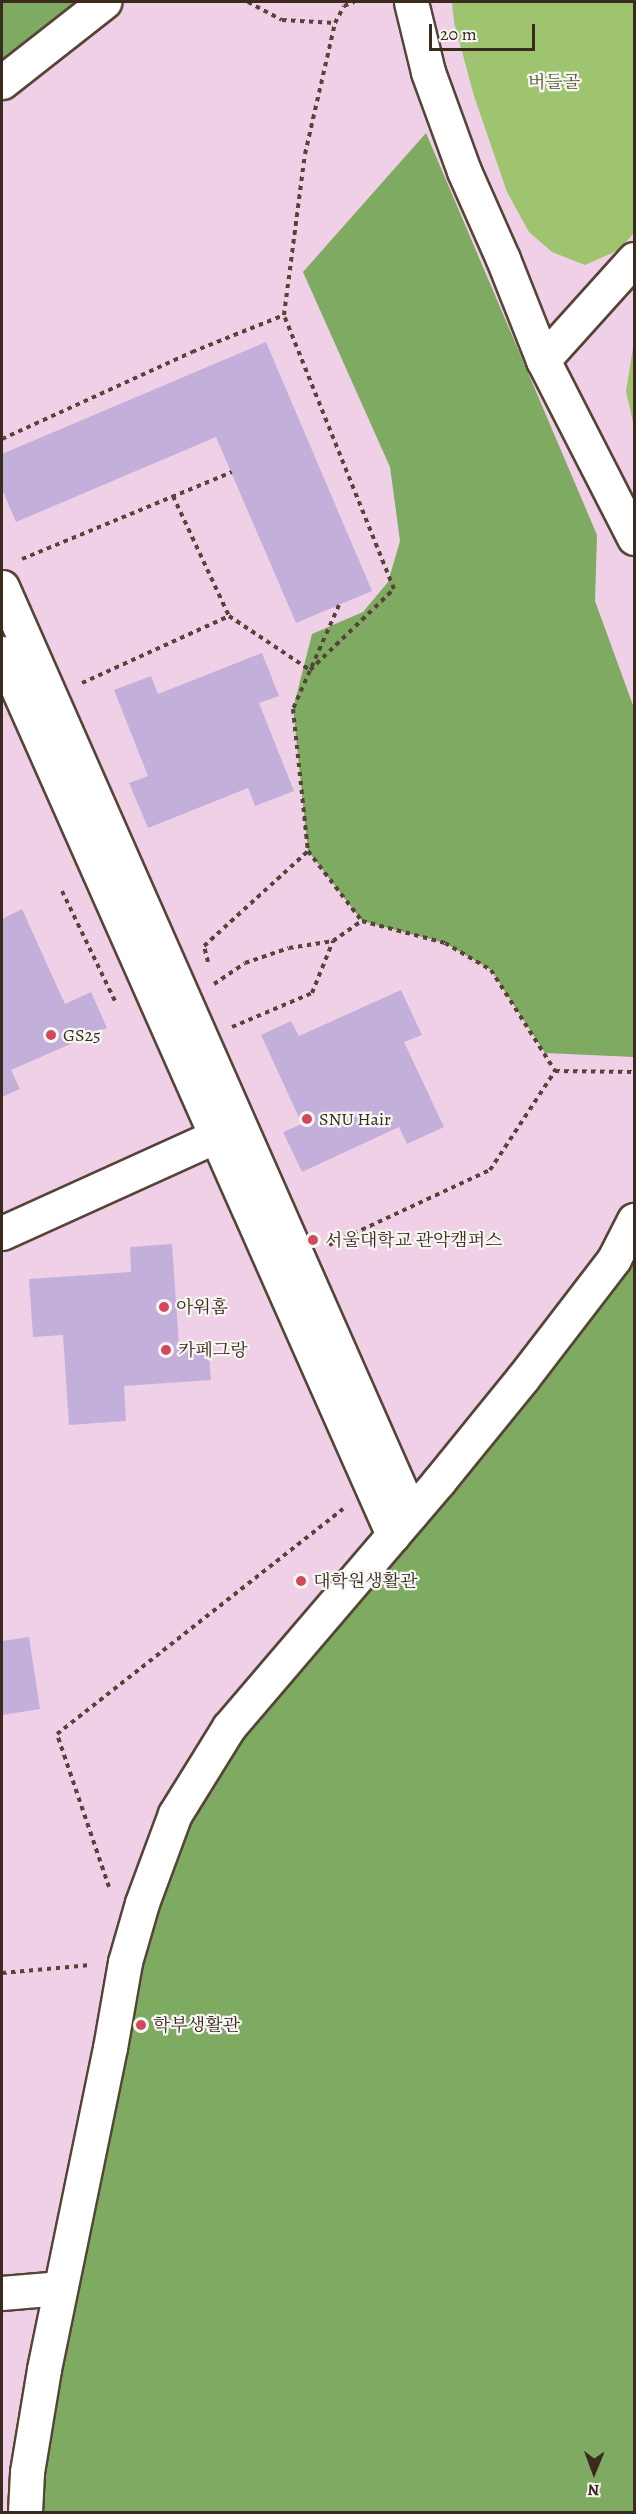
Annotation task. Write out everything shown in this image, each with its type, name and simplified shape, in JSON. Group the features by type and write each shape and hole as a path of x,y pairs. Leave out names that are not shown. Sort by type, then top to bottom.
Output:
{"street":[{"path":"2,82 104,2"},
{"path":"411,2 428,72 464,171 503,259 543,360 634,538"},
{"path":"543,360 634,259"},
{"path":"7,575 98,837 216,1136 371,1487 402,1525"},
{"path":"2,653 181,993 299,1259 402,1525"},
{"path":"2,1233 216,1136"},
{"path":"25,2512 27,2472 44,2369 111,2048 125,1962 142,1903 175,1814 229,1727 402,1525 537,1361 614,1259 634,1221"},
{"path":"2,2293 60,2288"}],"path":[{"path":"249,2 282,21 336,23"},
{"path":"310,670 394,589 285,315 305,154 336,23 344,6 354,2"},
{"path":"2,439 192,352 285,315"},
{"path":"7,575 173,496 232,472"},
{"path":"173,496 229,616 310,670"},
{"path":"339,605 293,709 308,851 362,921 445,943 491,970 555,1071"},
{"path":"50,697 229,616"},
{"path":"209,965 204,946 308,851"},
{"path":"62,891 116,1002"},
{"path":"181,993 214,984 245,963 289,948 333,941 362,921"},
{"path":"224,1030 312,993 333,941"},
{"path":"211,974 214,984"},
{"path":"555,1071 634,1072"},
{"path":"299,1259 490,1170 555,1071"},
{"path":"111,1894 57,1734 371,1487"},
{"path":"2,1973 125,1962"}],"shaded area":[{"name":"서울대학교 관악캠퍼스","path":"104,2 634,2 634,1220 25,2512 2,2512 2,82"}],"green space":[{"path":"2,2 80,2 2,62"},
{"name":"버들골","path":"452,2 634,2 634,233 619,250 585,265 552,252 529,232 507,192 474,96 454,22"},
{"path":"426,133 597,535 595,601 634,708 634,1057 545,1053 491,970 445,943 362,921 308,851 293,709 312,634 363,612 388,582 400,541 390,467 303,272"},
{"path":"634,342 634,427 626,391"},
{"path":"634,1220 634,2512 25,2512 27,2472 175,1814"}],"building":[{"path":"266,342 372,591 296,623 216,437 16,522 2,489 2,454"},
{"path":"262,653 279,696 259,703 294,791 255,806 248,788 148,828 129,783 148,776 114,690 151,676 158,694"},
{"path":"22,909 65,1004 91,992 107,1028 11,1070 20,1089 2,1097 2,919"},
{"path":"401,990 422,1035 404,1042 444,1127 407,1144 399,1127 302,1172 283,1132 302,1124 261,1035 291,1021 299,1036"},
{"path":"172,1244 179,1345 208,1342 211,1380 124,1386 126,1421 69,1425 63,1335 33,1337 29,1279 131,1272 130,1247"},
{"path":"29,1637 40,1709 2,1715 2,1641"}],"place":[{"name":"GS25","path":"51,1035"},
{"name":"SNU Hair","path":"307,1119"},
{"name":"서울대학교 관악캠퍼스","path":"313,1240"},
{"name":"아워홈","path":"164,1307"},
{"name":"카페그랑","path":"166,1350"},
{"name":"대학원생활관","path":"301,1581"},
{"name":"학부생활관","path":"141,2025"}]}
